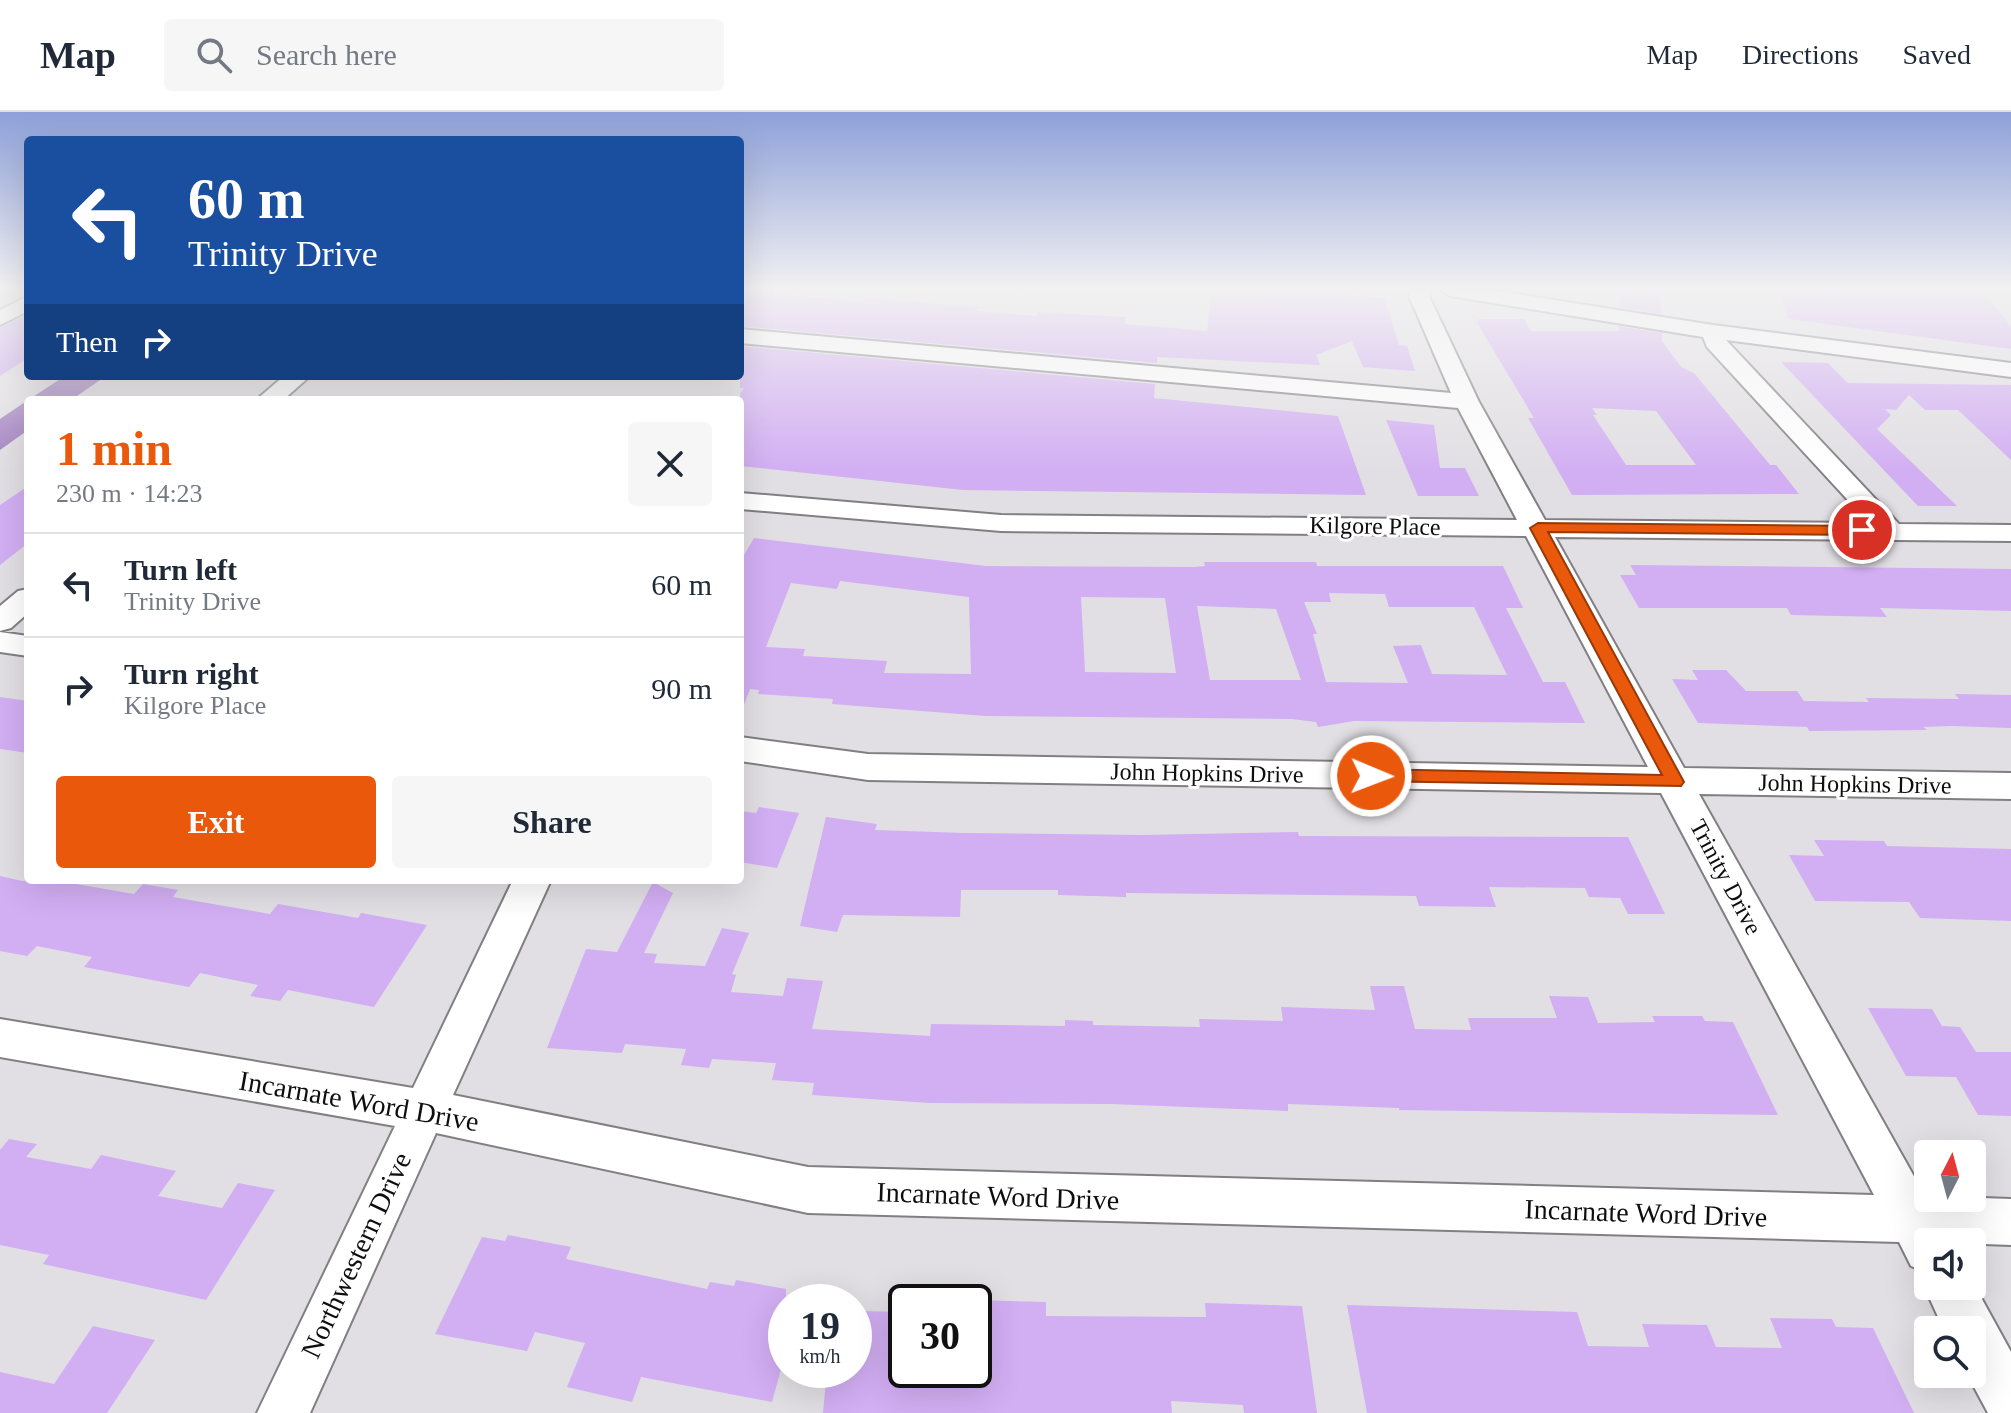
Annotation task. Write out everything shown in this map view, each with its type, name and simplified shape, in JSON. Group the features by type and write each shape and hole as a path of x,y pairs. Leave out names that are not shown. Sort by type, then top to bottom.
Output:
{"street":[{"path":"902,351 1467,402"},
{"name":"Trinity Drive","path":"1444,351 1467,402 1917,1228"},
{"path":"1723,351 1891,531"},
{"path":"1860,351 2011,370"},
{"path":"273,396 293,380"},
{"name":"Kilgore Place","path":"744,501 1001,523 2011,533"},
{"path":"0,621 24,601"},
{"path":"0,642 24,645"},
{"name":"John Hopkins Drive","path":"744,750 868,767 2011,786"},
{"name":"Northwestern Drive","path":"283,1413 530,884"},
{"name":"Incarnate Word Drive","path":"0,1038 423,1110 808,1190 1914,1234"},
{"name":"Incarnate Word Drive","path":"1966,1228 2011,1222"},
{"path":"1986,1357 2011,1404"}],"shaded area":[{"path":"59,380 100,380 77,396 34,396"},
{"path":"24,403 24,433 0,450 0,419"}],"building":[{"path":"0,351 24,351 24,361 0,376"},
{"path":"744,351 791,351 1155,384 1154,398 1338,416 1366,495 963,490 744,466 744,396 740,394 744,388 740,388 740,380 744,380"},
{"path":"1019,351 1327,351 1316,355 1320,365 1157,357 1157,363"},
{"path":"1356,351 1409,351 1415,371 1363,367"},
{"path":"1494,351 1669,351 1681,367 1694,373 1770,465 1776,465 1799,494 1572,495 1528,418 1534,418","holes":["1592,408 1656,411 1696,465 1626,465 1593,415 1597,415"]},
{"path":"1781,362 1828,363 1848,383 2011,385 2011,460 1958,410 1925,410 1909,395 1896,410 1885,409 1891,415 1877,429 1957,506 1918,506"},
{"path":"1386,420 1434,425 1440,468 1465,468 1479,496 1418,496"},
{"path":"24,489 24,546 0,565 0,505"},
{"path":"754,538 986,566 1195,567 1205,566 1204,562 1316,562 1317,566 1503,566 1523,608 1506,608 1543,682 1565,682 1585,723 1354,721 1318,727 1316,722 1292,719 985,716 832,704 833,699 758,694 759,690 750,689 744,705 744,555","holes":["840,581 969,597 971,674 884,673 887,661 803,656 805,649 766,647 791,583 837,589","1329,593 1385,594 1389,607 1474,607 1507,675 1432,674 1421,645 1393,646 1408,683 1326,682 1313,634 1317,634 1304,602 1331,602","1081,597 1165,598 1176,673 1085,672","1197,606 1276,609 1301,680 1210,680"]},
{"path":"1630,565 2011,569 2011,611 1880,608 1887,617 1791,615 1787,608 1639,608 1620,575 1636,575"},
{"path":"1692,670 1726,670 1746,691 1797,691 1804,701 1869,702 1866,698 1959,699 1955,694 2011,695 2011,728 1952,726 1923,727 1927,730 1809,731 1807,727 1698,723 1672,679 1698,680"},
{"path":"0,697 24,700 24,752 0,749"},
{"path":"759,807 799,813 777,868 744,863 744,812 756,813"},
{"path":"826,817 877,824 875,830 964,833 1142,835 1298,832 1299,836 1628,837 1665,914 1628,914 1620,898 1589,897 1585,888 1489,887 1496,907 1419,906 1416,896 1126,893 1126,897 1058,895 1058,890 961,890 960,917 843,915 837,932 800,926"},
{"path":"1814,840 1884,841 1887,846 2011,849 2011,921 1920,918 1909,902 1815,901 1789,855 1824,856"},
{"path":"0,876 24,881 24,884 76,884 134,894 143,884 178,890 173,897 270,914 278,904 358,918 361,913 427,925 374,1007 288,990 280,1001 250,996 258,985 200,973 189,987 84,967 92,957 37,946 27,956 0,951"},
{"path":"652,884 657,884 673,893 644,953 657,954 654,963 705,966 722,928 749,933 732,974 736,975 731,992 783,996 787,978 823,981 812,1029 930,1036 931,1024 1065,1026 1065,1020 1093,1021 1093,1025 1200,1027 1199,1019 1283,1021 1281,1007 1375,1010 1370,986 1404,986 1415,1029 1471,1030 1468,1018 1557,1018 1549,996 1588,997 1598,1023 1655,1022 1652,1016 1702,1016 1705,1021 1733,1022 1778,1115 1399,1110 1288,1104 1288,1111 1110,1104 929,1103 812,1095 814,1083 772,1080 776,1063 712,1059 709,1068 681,1065 686,1049 625,1044 622,1053 547,1048 586,949 617,952"},
{"path":"1868,1008 1932,1009 1942,1026 1960,1027 1976,1052 2011,1052 2011,1116 1978,1115 1956,1077 1906,1076"},
{"path":"9,1139 37,1144 26,1157 91,1169 101,1155 176,1171 158,1196 222,1208 238,1183 275,1190 206,1300 43,1264 49,1255 0,1245 0,1150"},
{"path":"508,1235 571,1247 566,1259 707,1289 710,1282 734,1286 736,1280 768,1286 768,1388 776,1388 772,1402 641,1377 632,1402 567,1387 585,1343 535,1332 527,1351 435,1334 482,1237 505,1241"},
{"path":"992,1300 1046,1302 1046,1316 1206,1317 1205,1303 1302,1306 1317,1413 1244,1413 1243,1405 1171,1401 1172,1413 823,1413 825,1388 872,1388 872,1311 888,1312 888,1388 992,1388"},
{"path":"1347,1305 1577,1312 1588,1346 1649,1347 1642,1324 1707,1325 1716,1347 1782,1348 1770,1318 1832,1319 1836,1327 1873,1328 1914,1413 1367,1413"},
{"path":"93,1326 155,1340 107,1413 0,1413 0,1372 54,1384"}],"route":[{"path":"1371,776 1675,782 1538,528 1862,530"}]}
